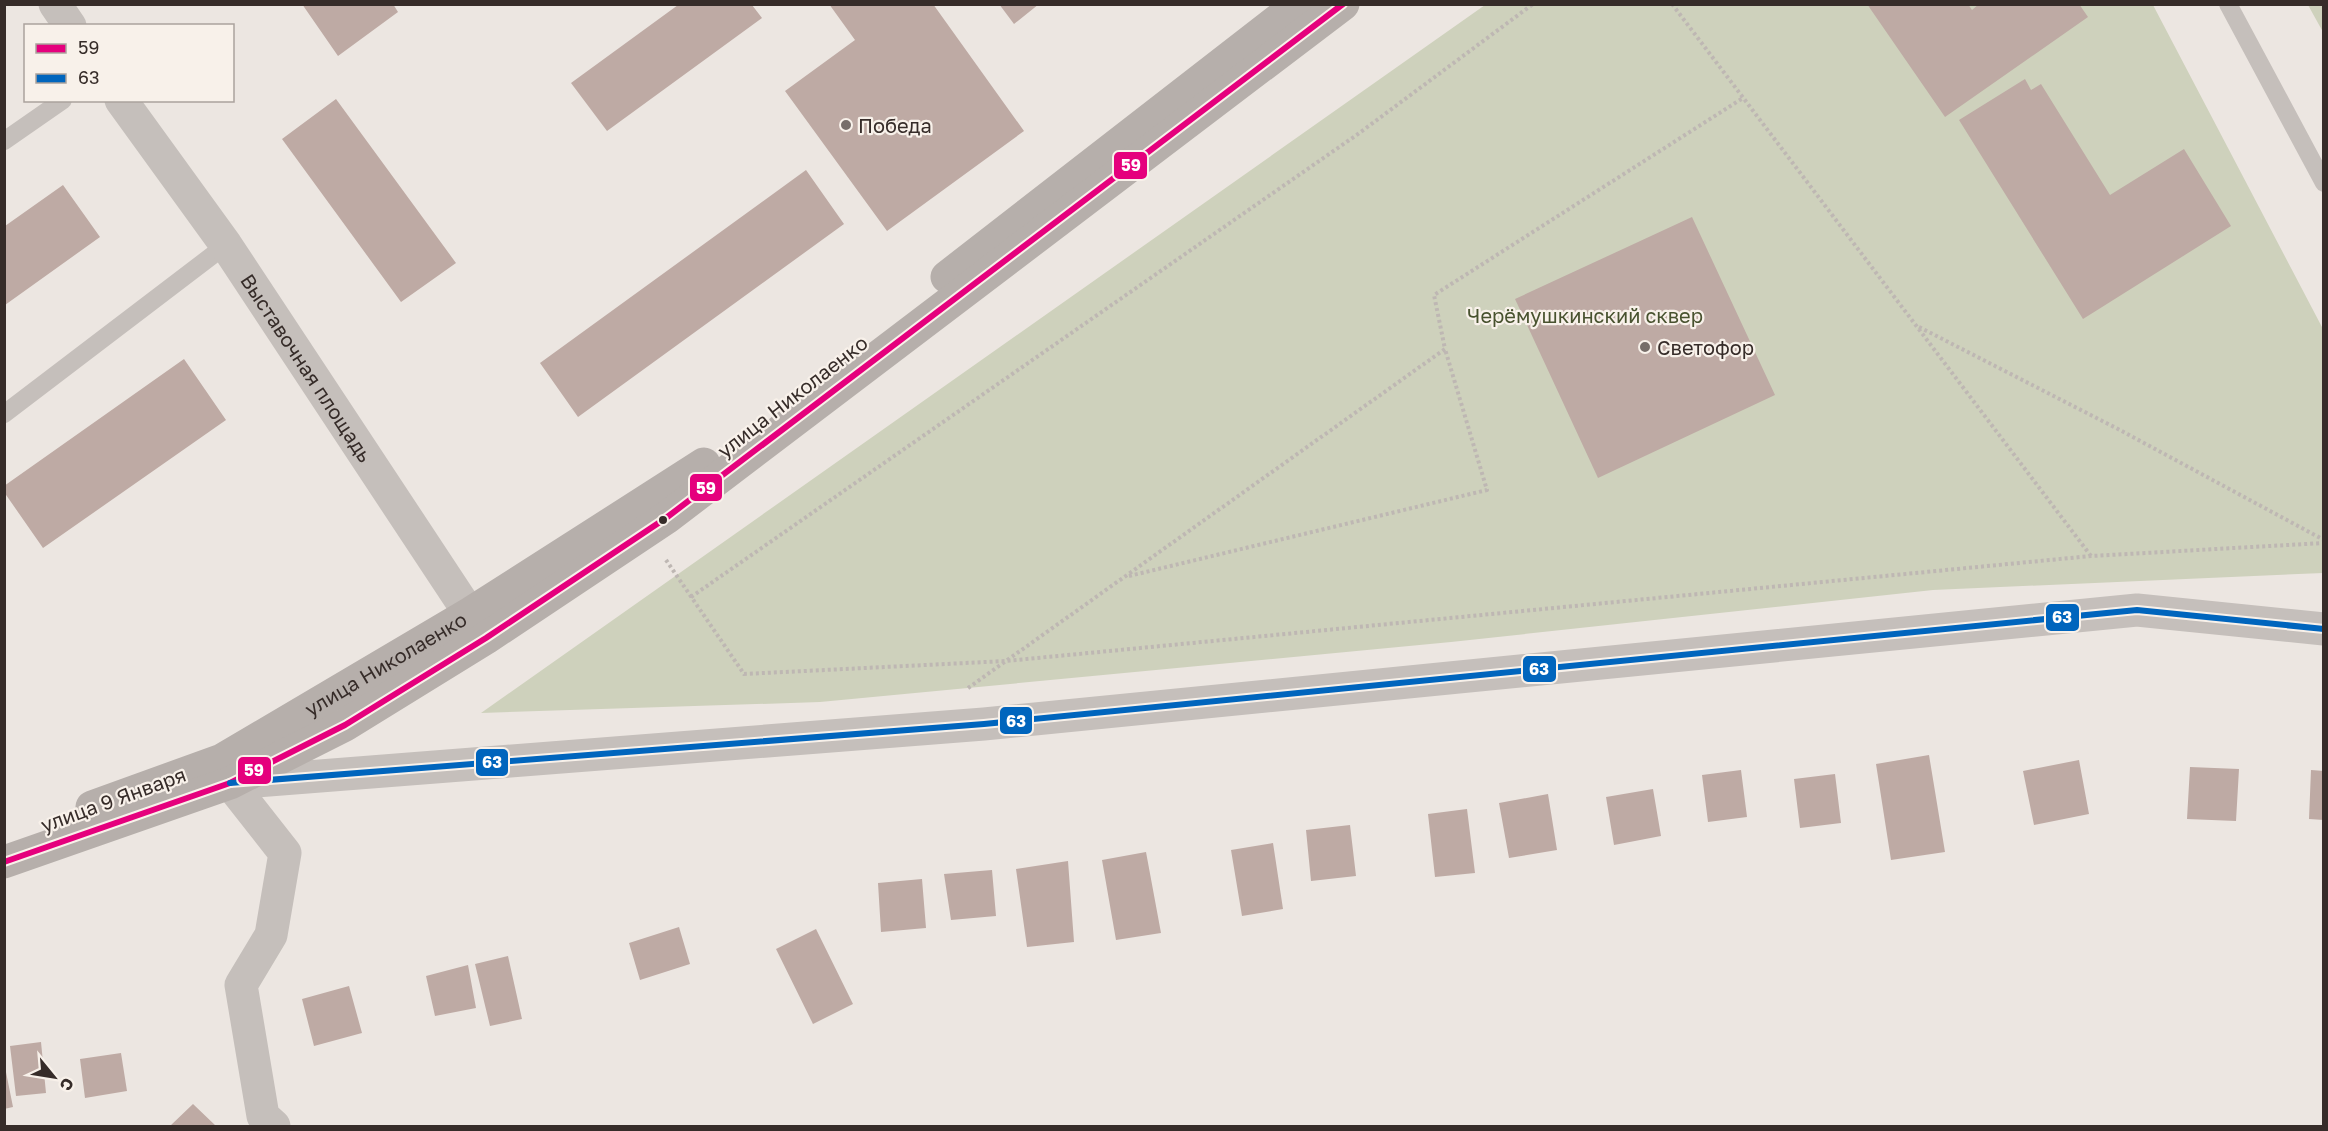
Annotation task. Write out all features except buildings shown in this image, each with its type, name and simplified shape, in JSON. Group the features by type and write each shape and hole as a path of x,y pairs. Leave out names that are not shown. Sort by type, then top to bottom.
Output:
{"main road":[{"name":"улица Николаенко","path":"478,626 697,470 1299,4"},
{"name":"улица Николаенко","path":"656,525 1343,4"},
{"name":"улица 9 Января","path":"4,862 345,724 478,626 656,525"},
{"name":"улица 9 Января","path":"4,839 226,771"}],"street":[{"path":"55,4 69,24"},
{"name":"Выставочная площадь","path":"123,102 226,245 478,626"},
{"path":"226,771 984,724 2137,610 2324,630"},
{"path":"226,771 285,853 271,935 241,985 263,1116 274,1126"}],"lane":[{"path":"2228,4 2324,183"},
{"path":"4,141 60,102"},
{"path":"4,414 226,245"}],"path":[{"path":"691,597 1358,134 1533,4"},
{"path":"1672,4 2091,556"},
{"path":"1126,576 1487,490 1445,349 1434,295 1743,98"},
{"path":"1916,326 2118,429 2324,542"},
{"path":"966,689 1445,349"},
{"path":"656,525 691,597 744,674 1006,661 2091,556 2324,542"}],"green space":[{"name":"Черёмушкинский сквер","path":"1485,5 2153,5 2323,329 2323,573 1933,590 1451,642 820,702 481,713"},
{"path":"2308,5 2323,5 2323,32"}],"transit line":[{"name":"59","path":"4,862 230,783 345,725 486,638 666,518 1343,4"},
{"name":"63","path":"230,783 984,724 2137,610 2324,629"}],"place":[{"name":"Победа","path":"846,125"},
{"name":"Светофор","path":"1645,347"}]}
